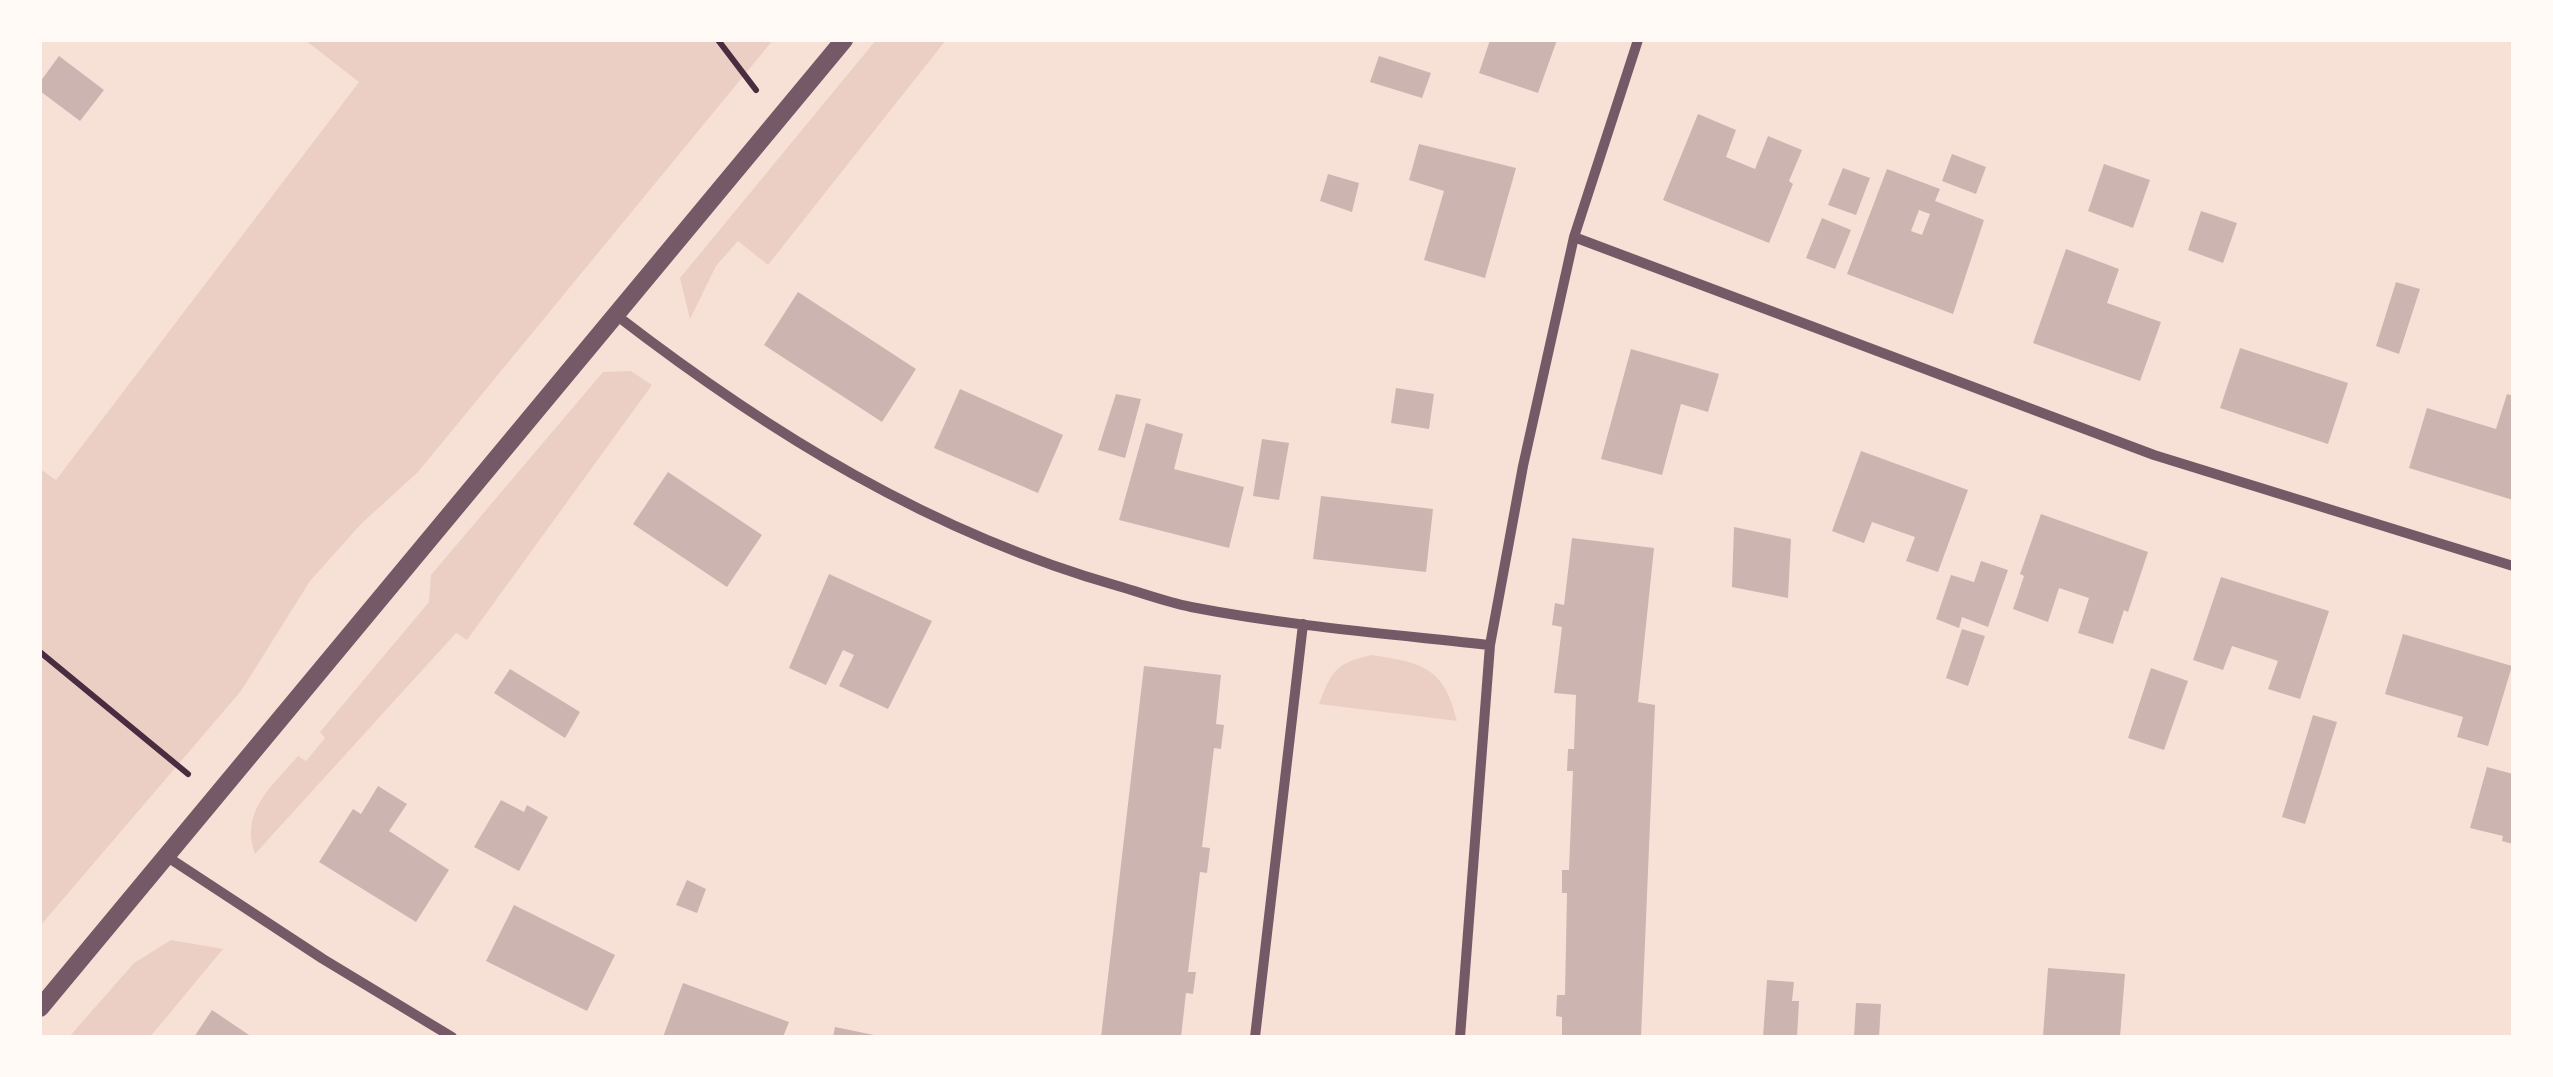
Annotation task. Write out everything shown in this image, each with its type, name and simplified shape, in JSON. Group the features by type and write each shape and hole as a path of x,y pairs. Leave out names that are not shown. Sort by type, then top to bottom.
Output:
{"street":[{"path":"40,1008 844,40"},
{"path":"1460,1037 1490,645 1523,466 1574,237 1638,40"},
{"path":"1574,237 2154,455 2513,566"},
{"path":"616,315 699,380 858,480 945,524 1063,571 1170,601 1303,624 1490,645"},
{"path":"1255,1037 1303,624"},
{"path":"166,856 323,959 452,1037"}],"path":[{"path":"718,40 778,119"},
{"path":"40,652 216,797"}],"shaded area":[{"path":"305,40 773,40 418,472 361,524 310,581 241,691 40,926 40,469 56,480 359,82"},
{"path":"876,40 946,40 768,265 738,241 716,266 690,319 680,278"},
{"path":"631,371 652,385 467,640 456,633 255,854 252,824 261,800 298,756 306,761 325,738 320,732 429,602 431,575 603,372"},
{"path":"1372,655 1405,661 1429,671 1445,689 1457,721 1319,704 1337,670 1350,661"},
{"path":"171,940 223,949 150,1037 69,1037 134,963"}],"building":[{"path":"1490,40 1557,40 1538,93 1479,73"},
{"path":"59,56 104,90 80,121 40,91 40,82"},
{"path":"1379,56 1431,73 1422,98 1370,82"},
{"path":"1698,114 1736,130 1726,157 1755,169 1768,136 1802,150 1769,243 1663,200"},
{"path":"1419,144 1516,168 1485,278 1424,260 1444,191 1409,180"},
{"path":"1952,154 1986,167 1976,194 1942,181"},
{"path":"2104,164 2150,180 2133,228 2088,211"},
{"path":"1843,168 1870,178 1856,215 1828,205"},
{"path":"1887,169 1940,189 1935,201 1984,220 1953,314 1847,274","holes":["1919,210 1930,214 1922,235 1911,231"]},
{"path":"1328,174 1359,183 1352,212 1320,201"},
{"path":"2201,211 2237,223 2223,263 2188,250"},
{"path":"1822,218 1851,230 1835,269 1806,258"},
{"path":"2066,249 2119,269 2107,303 2161,322 2140,381 2033,343"},
{"path":"2396,282 2420,289 2399,354 2376,346"},
{"path":"798,292 916,369 882,422 764,345"},
{"path":"2240,348 2348,383 2328,444 2220,408"},
{"path":"1631,349 1719,374 1708,412 1681,404 1662,475 1601,459"},
{"path":"1396,388 1434,394 1429,429 1391,423"},
{"path":"960,389 1063,435 1038,493 934,448"},
{"path":"1116,394 1141,399 1125,458 1098,450"},
{"path":"2507,394 2513,396 2513,500 2409,468 2427,408 2496,429"},
{"path":"1146,423 1183,434 1174,469 1244,487 1229,548 1119,520"},
{"path":"1262,439 1289,443 1279,500 1253,496"},
{"path":"1861,451 1968,490 1938,572 1906,561 1915,537 1872,522 1864,543 1832,531"},
{"path":"668,472 762,535 727,587 633,524"},
{"path":"1321,496 1433,509 1426,572 1313,559"},
{"path":"2041,514 2148,552 2113,644 2078,633 2089,598 2059,588 2048,622 2013,609 2024,576 2020,574"},
{"path":"1734,527 1791,539 1788,598 1732,587"},
{"path":"1572,538 1654,548 1638,702 1655,705 1641,1037 1562,1037 1562,1017 1556,1016 1557,995 1565,995 1567,893 1562,893 1562,870 1569,870 1573,771 1567,771 1568,749 1574,749 1576,695 1554,693 1562,627 1552,625 1555,603 1564,605"},
{"path":"1981,561 2008,570 1988,627 1962,617 1959,628 1936,619 1951,575 1974,582"},
{"path":"829,574 932,621 888,709 839,686 854,655 843,650 826,685 789,668"},
{"path":"2221,577 2329,611 2300,699 2268,689 2278,661 2232,646 2223,670 2193,660"},
{"path":"1962,629 1985,636 1968,686 1946,678"},
{"path":"2403,634 2512,666 2488,746 2457,737 2463,717 2385,694"},
{"path":"1144,666 1221,675 1216,724 1224,725 1221,749 1214,748 1202,847 1210,848 1207,873 1200,872 1188,972 1196,972 1193,994 1186,993 1181,1037 1101,1037"},
{"path":"2151,668 2188,681 2164,750 2128,738"},
{"path":"510,669 580,712 565,738 494,693"},
{"path":"2313,715 2337,722 2305,824 2282,817"},
{"path":"2487,767 2513,774 2513,844 2502,841 2503,836 2470,828"},
{"path":"378,786 407,804 389,831 449,870 416,922 319,862 353,809 361,814"},
{"path":"501,800 524,812 527,805 548,817 519,871 474,847"},
{"path":"687,880 706,889 697,913 676,905"},
{"path":"514,905 615,955 587,1011 486,961"},
{"path":"2048,968 2125,974 2120,1037 2043,1036"},
{"path":"1767,980 1794,982 1792,1001 1799,1001 1797,1037 1763,1037"},
{"path":"683,983 789,1022 783,1037 663,1037"},
{"path":"1856,1003 1881,1004 1879,1037 1854,1037"},
{"path":"212,1010 252,1037 194,1037"},
{"path":"835,1027 874,1035 874,1037 833,1037"}]}
